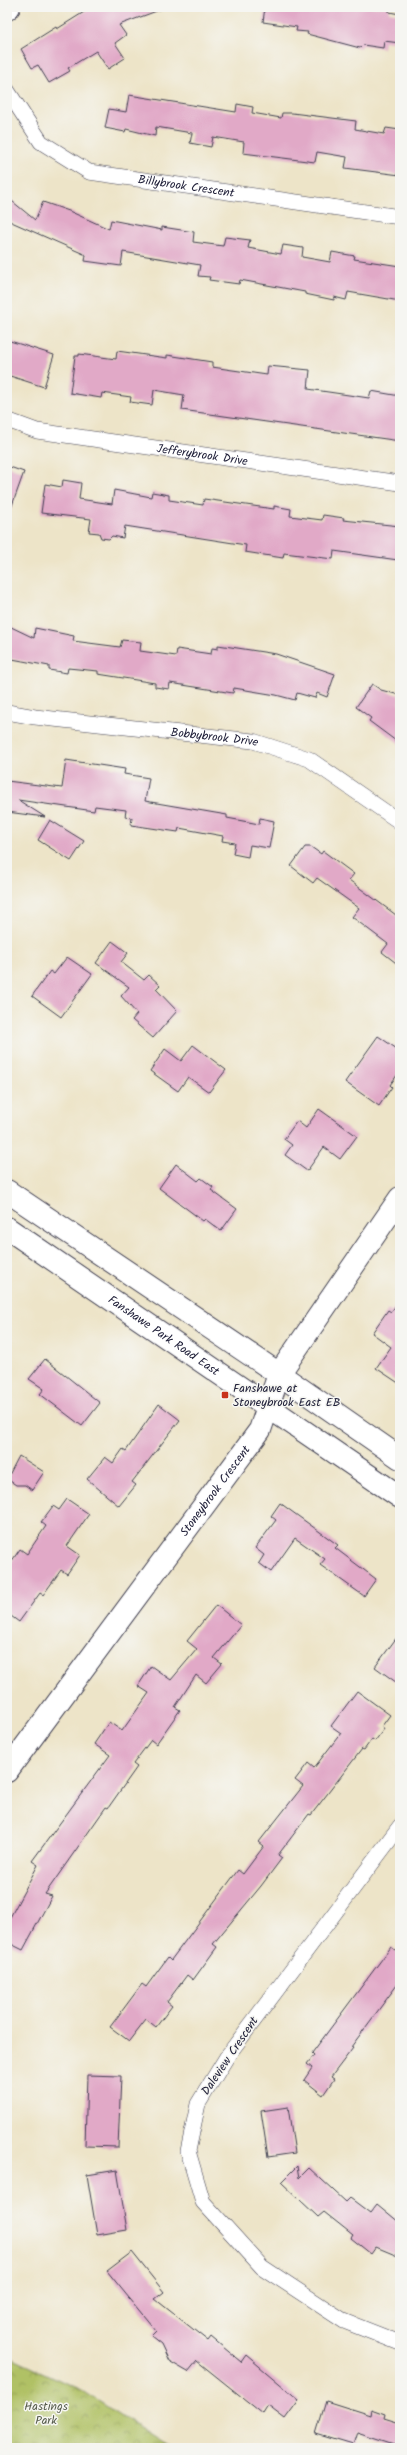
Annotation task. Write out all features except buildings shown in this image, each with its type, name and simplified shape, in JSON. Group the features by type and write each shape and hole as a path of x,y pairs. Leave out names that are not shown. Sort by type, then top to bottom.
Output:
{"main road":[{"path":"7,1191 279,1374 400,1458"},
{"name":"Stoneybrook Crescent","path":"7,1771 260,1430 270,1406 279,1374 400,1198"},
{"name":"Fanshawe Park Road East","path":"7,1228 270,1406 400,1497"}],"street":[{"name":"Billybrook Crescent","path":"7,90 41,142 89,172 400,217"},
{"name":"Jefferybrook Drive","path":"7,420 37,431 400,483"},
{"name":"Bobbybrook Drive","path":"7,712 35,717 253,741 309,759 400,822"},
{"name":"Daleview Crescent","path":"400,1826 228,2055 198,2104 188,2151 203,2202 262,2267 344,2322 400,2343"}],"green space":[{"name":"Hastings Park","path":"7,2356 83,2391 170,2448 7,2448"}],"place":[{"name":"Fanshawe at Stoneybrook East EB","path":"225,1395"}]}
